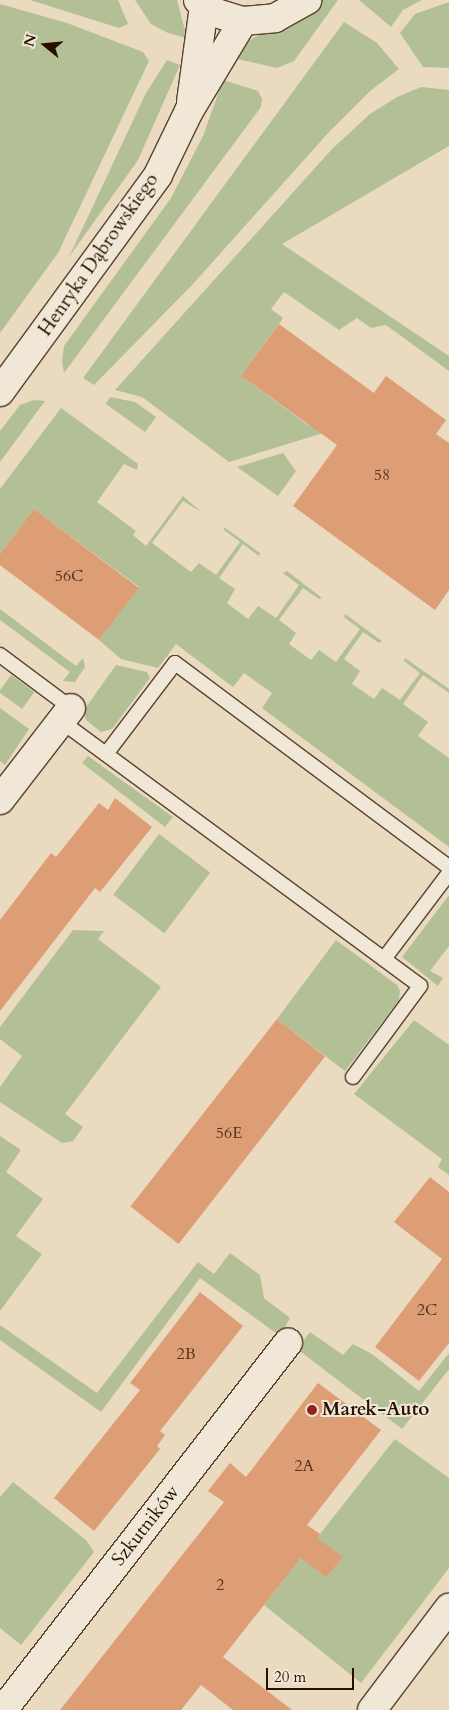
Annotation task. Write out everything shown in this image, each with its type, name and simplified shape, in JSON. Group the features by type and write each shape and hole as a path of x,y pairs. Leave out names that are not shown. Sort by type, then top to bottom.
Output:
{"street":[{"path":"201,3 243,21 275,18 307,0"},
{"name":"Henryka Dąbrowskiego","path":"189,111 201,3"},
{"name":"Henryka Dąbrowskiego","path":"0,392 122,228 158,175 189,111 243,21"},
{"path":"0,800 66,715"},
{"name":"Szkutników","path":"3,1710 288,1342"},
{"path":"372,1710 449,1608"}],"lane":[{"path":"0,655 106,754 420,986 353,1077"},
{"path":"106,754 175,664 449,867"},
{"path":"384,959 449,873"}],"green space":[{"path":"30,0 118,0 128,24 119,28"},
{"path":"135,0 177,0 187,38 168,33 151,24"},
{"path":"319,0 338,0 294,61 277,68 233,58 239,48 253,38"},
{"path":"359,0 422,0 403,10 391,27"},
{"path":"449,2 449,68 423,67 400,33 415,14"},
{"path":"0,4 67,23 143,52 149,61 58,253 0,333"},
{"path":"344,22 377,43 399,69 370,91 329,132 193,284 94,385 83,378"},
{"path":"167,60 180,65 138,160 69,257 146,93"},
{"path":"223,80 258,91 262,99 261,107 64,373 62,361 64,346 171,198 203,136"},
{"path":"421,87 449,90 449,146 282,244 449,356 449,371 386,325 371,328 357,318 339,330 284,292 271,309 283,318 241,376 308,425 333,430 229,462 142,397 115,390 332,149 370,114 397,97"},
{"path":"110,397 135,402 156,417 145,432 106,404"},
{"path":"34,400 45,401 0,462 0,431 20,405"},
{"path":"61,408 138,464 137,470 124,464 97,502 136,531 133,535 146,546 183,496 201,512 183,501 152,543 191,572 199,563 216,575 240,542 224,530 224,527 260,553 259,556 243,544 219,578 235,589 227,603 248,619 258,606 276,618 299,585 283,573 287,571 322,598 319,599 303,588 279,620 296,633 289,644 311,660 319,650 336,662 360,629 344,617 345,614 382,641 379,643 363,632 344,659 360,671 352,684 374,699 382,688 400,700 420,673 404,661 405,658 449,689 449,693 423,675 403,704 428,722 418,736 449,758 449,847 262,708 272,693 244,673 233,687 176,644 158,668 121,659 99,640 139,587 34,509 0,554 0,489"},
{"path":"283,453 296,471 278,496 237,467"},
{"path":"0,609 76,666 83,658 85,667 75,682 63,681 70,672 0,620"},
{"path":"116,665 147,672 150,678 112,729 101,732 86,720 84,710"},
{"path":"11,675 34,692 22,709 0,693"},
{"path":"0,708 29,729 5,765 0,761"},
{"path":"88,756 173,817 165,827 82,763"},
{"path":"159,834 210,873 164,933 113,895"},
{"path":"449,895 449,946 430,971 443,978 438,986 402,957"},
{"path":"73,930 104,931 98,939 161,987 65,1114 83,1127 73,1141 62,1143 0,1102 0,1087 22,1056 0,1039 0,1027"},
{"path":"336,940 397,985 400,991 399,1000 345,1071 277,1019"},
{"path":"414,1020 449,1045 449,1175 438,1167 442,1159 354,1094"},
{"path":"0,1136 21,1150 6,1172 43,1199 16,1236 42,1254 0,1311"},
{"path":"230,1253 260,1275 264,1298 290,1318 280,1336 200,1278 101,1412 0,1340 0,1325 97,1393 198,1262 214,1274"},
{"path":"310,1332 343,1355 353,1344 372,1354 419,1391 449,1353 449,1369 402,1429 297,1349"},
{"path":"395,1439 449,1478 449,1568 361,1683 264,1605"},
{"path":"13,1482 86,1540 94,1552 21,1645 0,1628 0,1497"}],"building":[{"path":"279,324 374,393 386,376 446,420 436,434 449,443 449,590 435,610 293,506 337,445 241,376"},
{"path":"34,509 139,588 99,640 0,565 0,554"},
{"path":"115,798 152,827 100,892 95,888 0,1011 0,920 51,853 56,857 99,803 108,810"},
{"path":"277,1019 325,1057 179,1244 130,1207"},
{"path":"430,1177 449,1192 449,1343 419,1381 375,1347 442,1259 394,1222"},
{"path":"200,1292 243,1326 160,1431 165,1435 157,1446 160,1449 94,1531 54,1498 140,1390 130,1383"},
{"path":"318,1383 381,1430 307,1525 320,1534 317,1538 343,1557 326,1577 301,1558 223,1657 292,1710 233,1710 201,1685 181,1710 60,1710 224,1502 208,1491 230,1463 246,1477"}],"place":[{"name":"Marek-Auto","path":"312,1410"}]}
